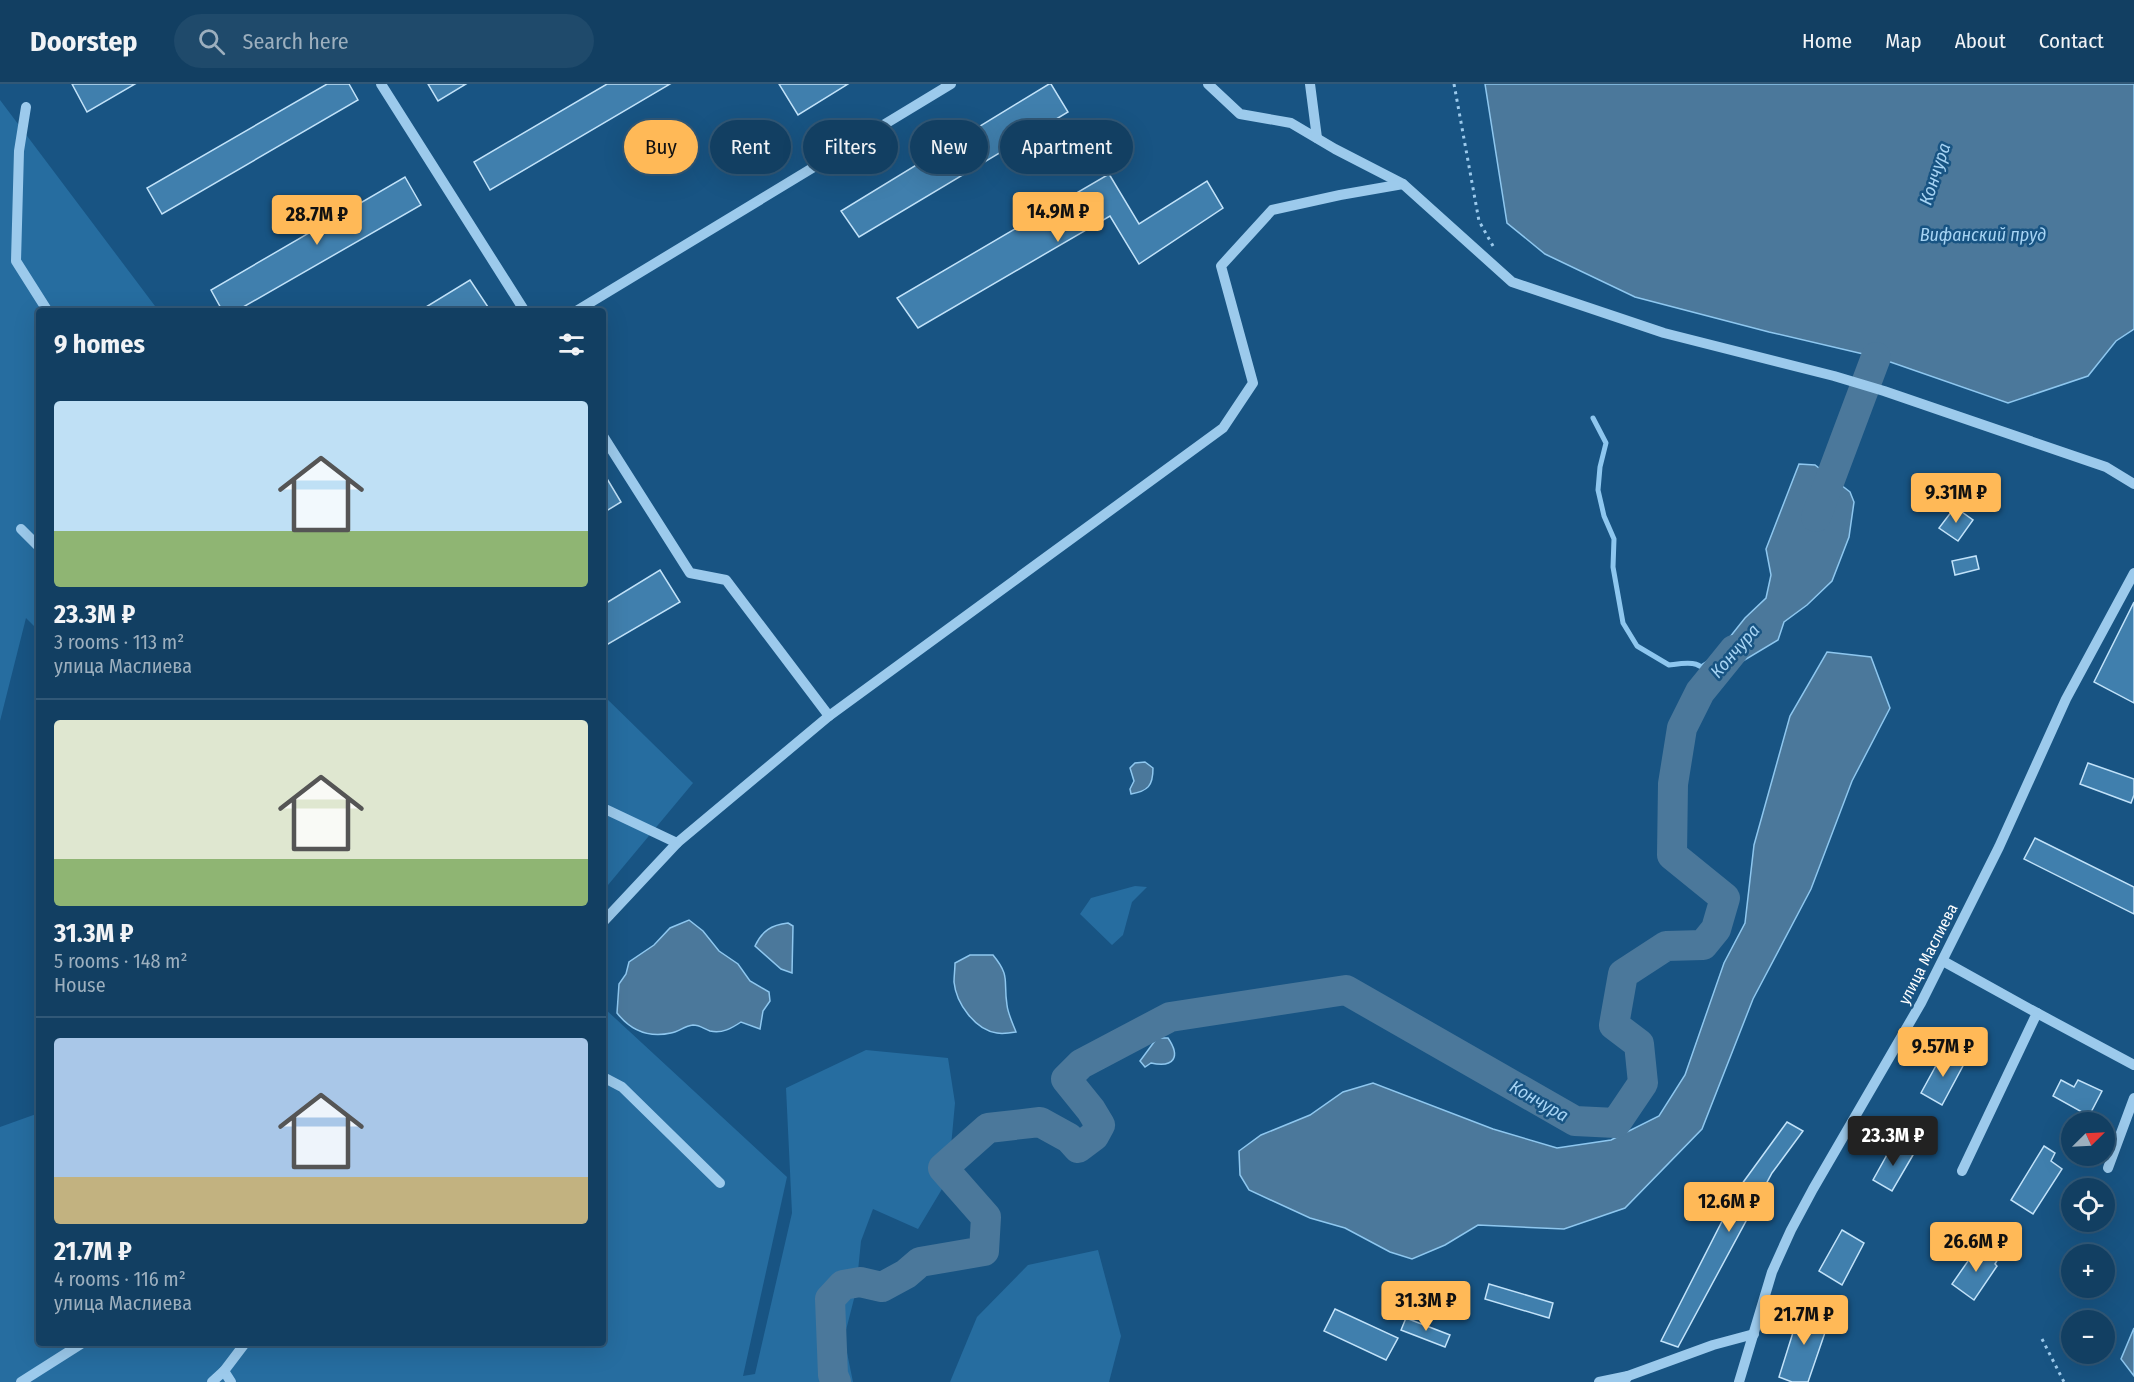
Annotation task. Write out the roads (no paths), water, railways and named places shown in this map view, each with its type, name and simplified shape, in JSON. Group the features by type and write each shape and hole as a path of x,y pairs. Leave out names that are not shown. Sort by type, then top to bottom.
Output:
{"street":[{"path":"381,84 523,308"},
{"path":"581,308 951,84"},
{"path":"1208,84 1240,114 1291,123 1403,184 1512,282 1664,333 1884,391 2106,467 2134,484"},
{"path":"1310,84 1317,138"},
{"path":"26,107 20,152 16,261 46,308"},
{"path":"606,919 676,843 829,716 1223,428 1253,383 1221,266 1272,210 1403,184"},
{"path":"606,441 690,573 726,580 829,716"},
{"path":"21,529 36,543"},
{"name":"улица Маслиева","path":"1739,1382 1772,1272 1791,1230 1943,961 1999,847 2066,699 2134,573"},
{"path":"606,809 676,843"},
{"path":"1943,961 2134,1065"},
{"path":"1962,1171 2037,1013"},
{"path":"606,1079 622,1087 720,1183"},
{"path":"2108,1168 2134,1098"},
{"path":"1599,1382 1626,1379 1713,1346 1754,1334"},
{"path":"21,1382 78,1346"},
{"path":"212,1382 224,1371 243,1346"},
{"path":"224,1371 231,1382"}],"water":[{"name":"Вифанский пруд","path":"1485,84 2134,84 2134,329 2116,341 2088,376 2008,403 1876,357 1635,297 1545,254 1507,223"},
{"path":"1799,464 1815,465 1850,492 1854,502 1849,537 1832,581 1807,605 1784,622 1778,640 1708,682 1701,665 1714,657 1745,618 1766,598 1771,575 1766,549"},
{"path":"1827,652 1871,657 1890,708 1852,781 1811,889 1753,999 1702,1129 1625,1208 1564,1229 1478,1225 1445,1245 1412,1259 1390,1252 1345,1228 1310,1218 1249,1190 1240,1175 1239,1151 1261,1135 1310,1115 1343,1092 1373,1083 1493,1129 1557,1148 1611,1140 1659,1116 1685,1075 1724,963 1745,923 1754,845 1790,716"},
{"path":"1145,762 1153,768 1151,783 1142,791 1131,794 1130,789 1134,781 1130,768 1135,763"},
{"path":"689,920 703,931 719,951 738,964 750,981 769,992 770,1001 763,1011 760,1029 741,1022 719,1032 693,1025 674,1032 655,1035 634,1029 617,1013 619,984 626,974 629,962 654,945 670,928"},
{"path":"788,923 793,926 792,973 781,969 755,946 768,930"},
{"path":"970,955 993,955 999,962 1005,979 1009,1015 1016,1032 989,1031 974,1021 963,1007 954,982 955,963"},
{"path":"1157,1038 1168,1038 1174,1051 1173,1060 1165,1064 1151,1063 1145,1067 1140,1061"},
{"path":"2134,1328 2134,1376 2121,1359"}],"waterway":[{"name":"Кончура","path":"1816,517 1876,357"},
{"path":"1593,418 1606,443 1600,467 1598,490 1604,516 1614,539 1613,567 1623,623 1637,646 1669,665 1688,663 1699,666 1706,674 1708,682"},
{"name":"Кончура","path":"836,1382 833,1375 830,1299 843,1285 860,1282 882,1287 906,1274 920,1262 984,1251 986,1217 943,1168 988,1128 1040,1122 1069,1138 1078,1148 1094,1136 1100,1125 1066,1079 1081,1064 1170,1017 1346,990 1575,1121 1616,1123 1643,1083 1639,1044 1614,1025 1623,974 1666,946 1703,945 1716,929 1725,898 1672,855 1673,784 1682,728 1700,692 1734,650"}]}
